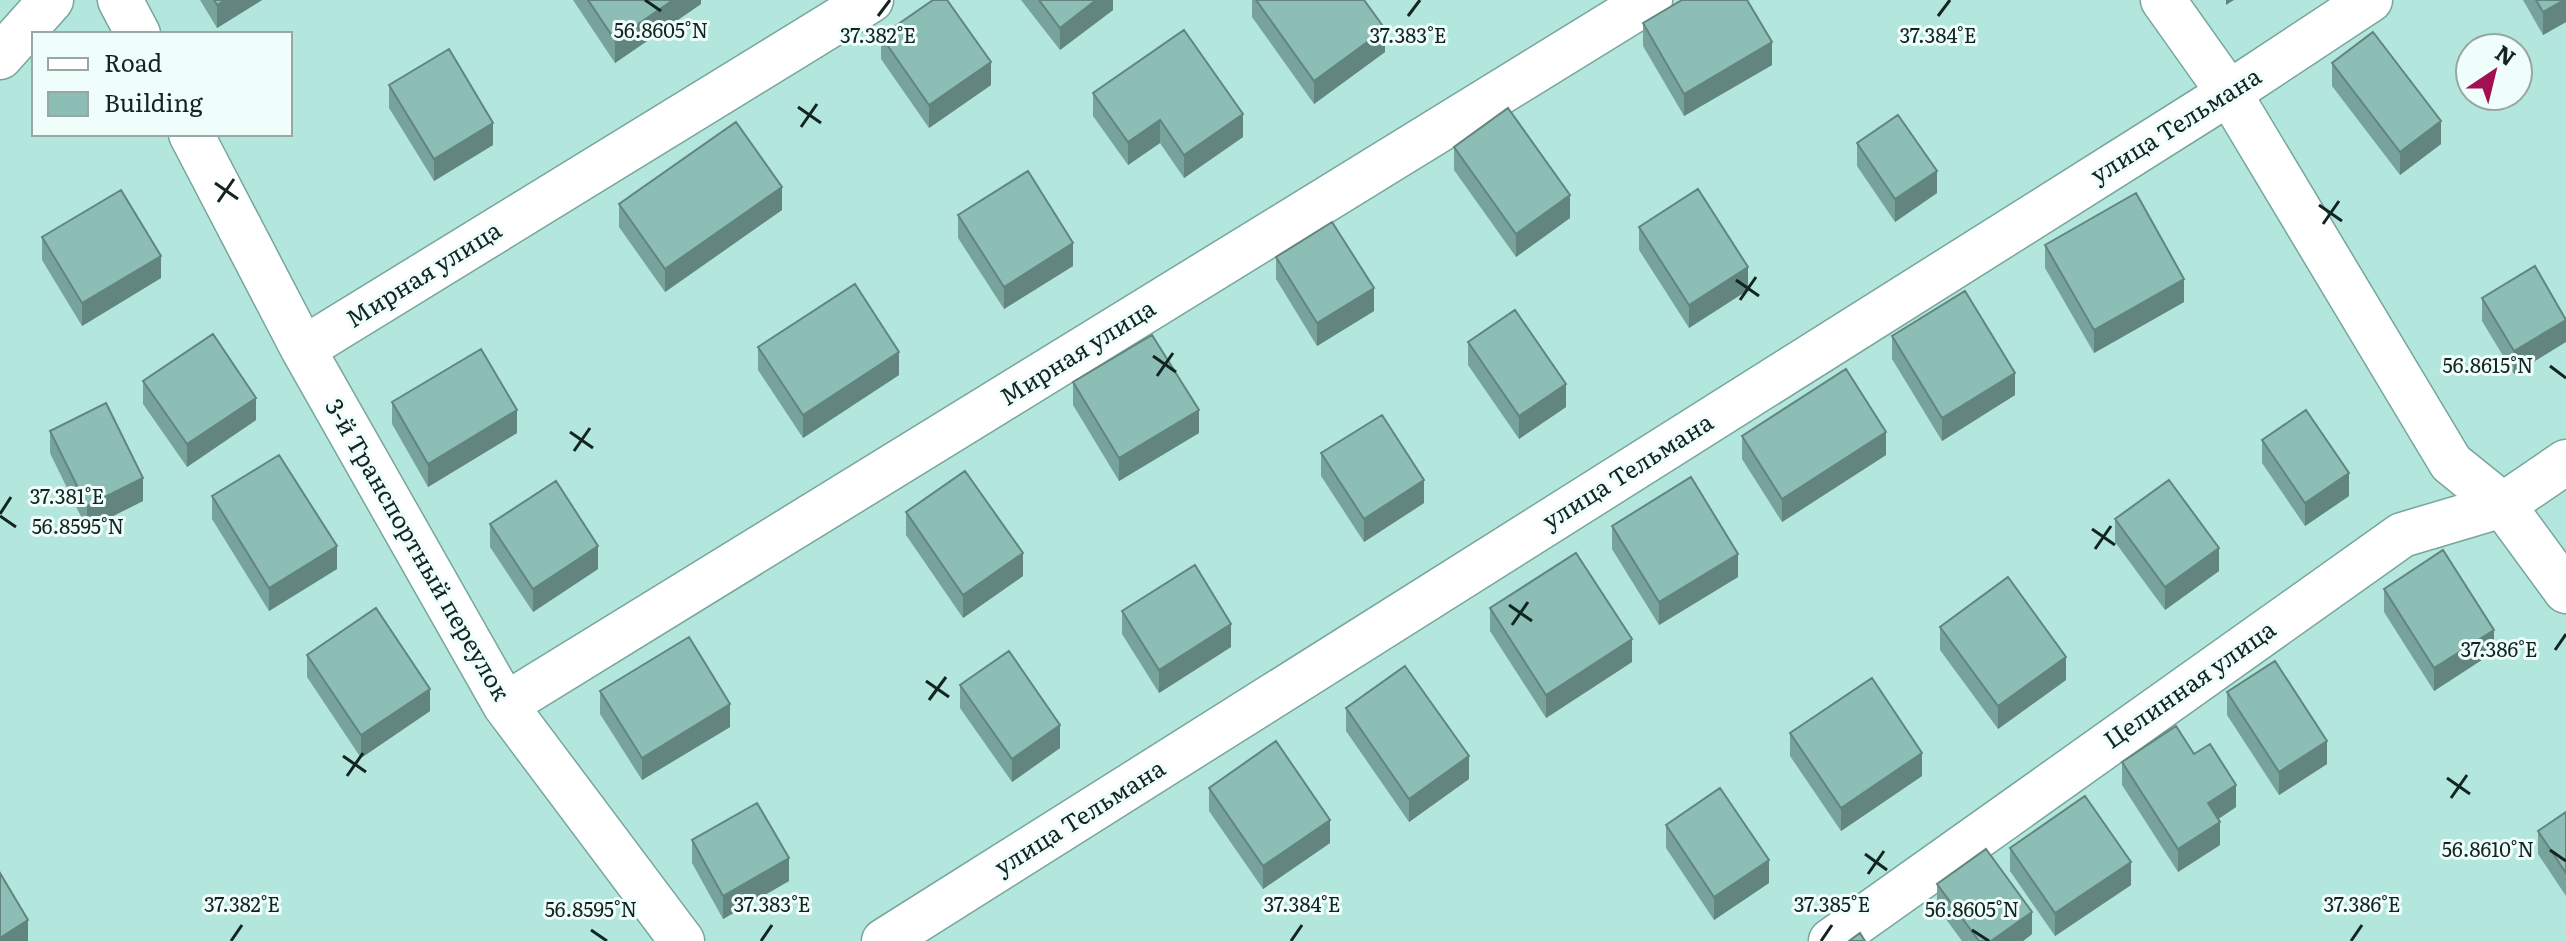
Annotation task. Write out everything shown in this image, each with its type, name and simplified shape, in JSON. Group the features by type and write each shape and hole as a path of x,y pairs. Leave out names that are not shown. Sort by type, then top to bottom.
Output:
{"street":[{"path":"0,57 51,0"},
{"path":"120,0 137,32"},
{"name":"Мирная улица","path":"303,349 871,0"},
{"name":"Мирная улица","path":"505,705 1650,0"},
{"path":"2163,0 2229,93 2451,463 2503,505 2566,591"},
{"name":"улица Тельмана","path":"884,941 2229,93 2370,0"},
{"name":"3-й Транспортный переулок","path":"192,136 303,349 505,705 682,941"},
{"name":"Целинная улица","path":"1831,941 2402,535 2503,505 2566,462"}],"building":[{"path":"588,0 673,0 615,40"},
{"path":"933,0 947,0 991,62 929,105 881,36"},
{"path":"1039,0 1096,0 1060,28"},
{"path":"1256,0 1364,0 1385,29 1314,81"},
{"path":"1682,0 1747,0 1772,42 1684,94 1643,23"},
{"path":"2536,0 2564,0 2543,12"},
{"path":"1184,30 1243,114 1184,155 1160,120 1128,142 1093,93"},
{"path":"2373,32 2441,121 2400,152 2332,63"},
{"path":"449,49 493,123 434,159 389,85"},
{"path":"1508,108 1570,195 1516,234 1454,147"},
{"path":"1898,115 1937,171 1895,199 1857,143"},
{"path":"736,122 782,187 665,269 619,204"},
{"path":"1028,171 1073,243 1004,287 958,215"},
{"path":"1698,189 1748,267 1689,305 1639,227"},
{"path":"121,190 161,256 82,303 42,237"},
{"path":"2136,193 2184,279 2094,330 2045,245"},
{"path":"1332,222 1374,288 1317,323 1276,257"},
{"path":"2535,266 2566,320 2514,351 2482,298"},
{"path":"855,284 899,352 803,415 758,347"},
{"path":"1965,291 2015,373 1942,418 1892,336"},
{"path":"1515,310 1566,384 1519,416 1468,342"},
{"path":"213,334 256,398 187,444 143,381"},
{"path":"1152,335 1199,410 1119,458 1073,382"},
{"path":"481,349 517,410 428,464 392,402"},
{"path":"1846,369 1886,432 1782,499 1742,436"},
{"path":"106,403 143,478 87,506 50,431"},
{"path":"2306,410 2349,473 2305,503 2262,440"},
{"path":"1382,415 1424,480 1364,519 1321,453"},
{"path":"279,455 337,546 269,588 212,496"},
{"path":"965,471 1023,553 963,595 906,512"},
{"path":"1691,477 1738,554 1659,602 1612,526"},
{"path":"2169,480 2219,548 2165,587 2115,519"},
{"path":"556,481 598,546 533,589 490,524"},
{"path":"2443,550 2494,630 2434,668 2384,589"},
{"path":"1576,553 1632,639 1546,695 1490,608"},
{"path":"1195,565 1231,624 1159,670 1122,611"},
{"path":"2008,577 2066,657 1998,706 1940,627"},
{"path":"376,608 430,689 361,735 307,655"},
{"path":"689,637 730,704 642,758 600,691"},
{"path":"1009,651 1060,725 1012,759 960,685"},
{"path":"2275,661 2327,741 2279,772 2227,692"},
{"path":"1405,666 1469,756 1409,799 1346,708"},
{"path":"1872,678 1922,753 1841,808 1790,733"},
{"path":"2176,726 2194,754 2210,744 2236,785 2208,803 2220,822 2178,849 2122,762"},
{"path":"1276,741 1330,820 1263,866 1209,788"},
{"path":"1720,788 1769,860 1714,897 1666,825"},
{"path":"2085,796 2131,862 2055,913 2010,848"},
{"path":"757,803 789,858 723,896 692,840"},
{"path":"2566,812 2566,873 2538,831"},
{"path":"1986,849 2032,912 1991,941 1979,941 1937,884"},
{"path":"0,873 28,920 0,938"},
{"path":"1860,933 1865,941 1849,941"}]}
